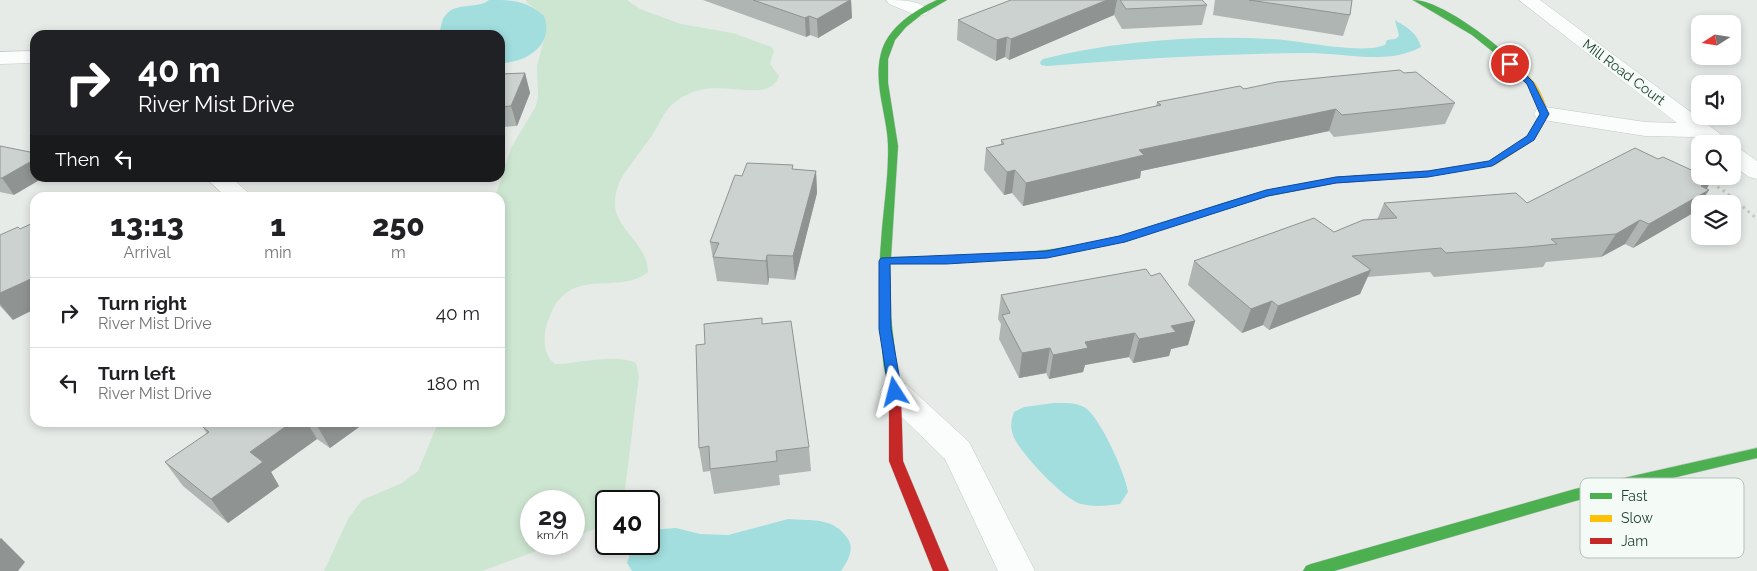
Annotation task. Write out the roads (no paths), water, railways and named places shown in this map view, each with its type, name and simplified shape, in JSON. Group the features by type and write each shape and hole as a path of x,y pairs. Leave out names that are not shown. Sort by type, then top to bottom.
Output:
{"street":[{"path":"895,0 920,10"},
{"path":"941,571 896,461 895,392 885,329 884,261 893,145 883,80 887,49 901,28 920,10 943,0"},
{"path":"1416,0 1466,28 1500,54 1530,83 1545,114"},
{"name":"Mill Road Court","path":"1528,0 1707,135"},
{"path":"0,58 30,58"},
{"path":"884,261 946,260 1047,254 1121,239 1266,193 1336,180 1428,174 1492,163 1531,138 1545,114"},
{"path":"1545,114 1645,129 1700,130"},
{"path":"1741,160 1757,172"},
{"path":"223,182 235,192"},
{"path":"895,392 957,451 1017,571"},
{"path":"1651,478 1757,453"},
{"path":"1310,571 1580,495"}],"water":[{"path":"489,0 518,2 537,11 544,16 546,26 542,44 528,56 505,62 505,30 440,30 443,20 449,11 484,3"},
{"path":"1395,20 1415,35 1421,47 1408,53 1379,57 1305,53 1176,57 1047,66 1041,65 1040,62 1043,59 1099,48 1185,39 1271,39 1346,48 1374,48 1385,45 1387,40 1395,39 1399,36"},
{"path":"1054,403 1081,405 1097,422 1111,446 1126,484 1128,492 1120,504 1091,506 1073,501 1053,485 1023,452 1013,435 1011,426 1014,412 1024,407"},
{"path":"788,519 814,520 836,527 848,539 851,547 846,564 841,571 632,571 627,563 630,555 660,555 660,529 676,528 700,534 728,535"}]}
